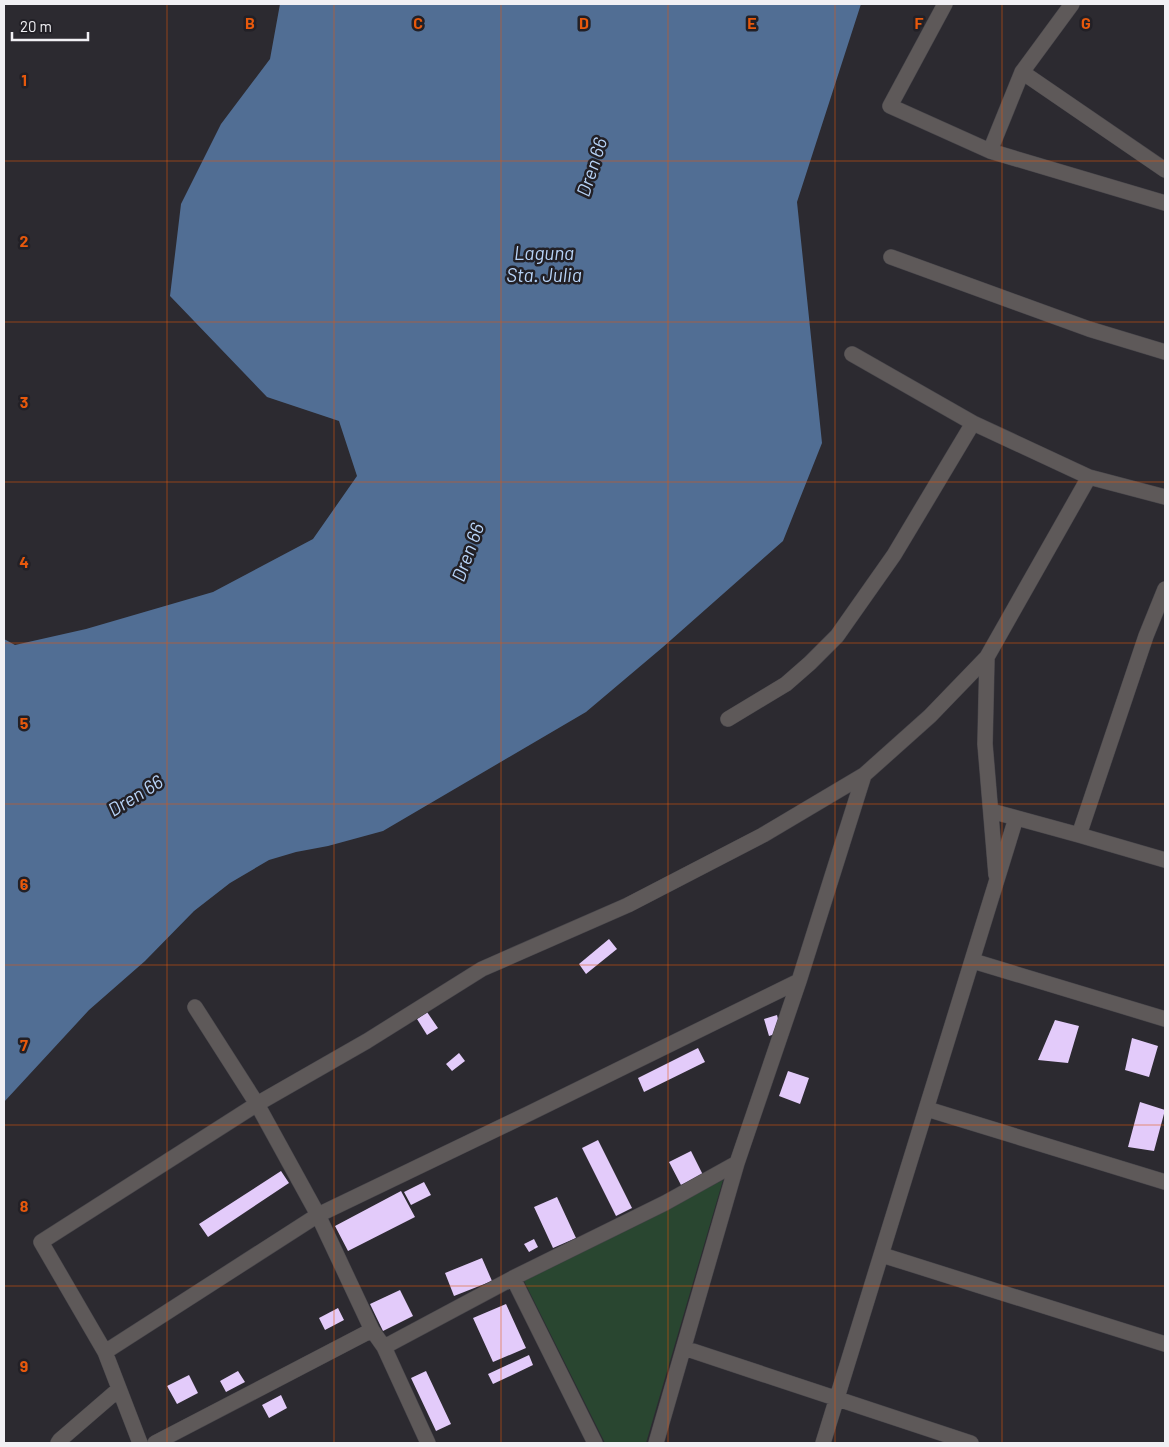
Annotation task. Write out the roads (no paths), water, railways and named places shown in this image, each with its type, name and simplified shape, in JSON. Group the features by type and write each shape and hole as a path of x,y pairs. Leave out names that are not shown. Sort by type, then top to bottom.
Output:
{"street":[{"path":"945,4 890,106 990,151 1165,203"},
{"path":"990,151 1022,72 1072,4"},
{"path":"1022,72 1165,170"},
{"path":"891,257 1089,329 1165,352"},
{"path":"852,354 973,422 1089,477 1165,497"},
{"path":"728,719 786,684 837,636 894,555 973,422"},
{"path":"140,1443 105,1352 41,1242 257,1104 367,1041 482,969 628,905 763,836 864,775 930,716 987,657 1089,477"},
{"path":"1080,835 1146,636 1165,589"},
{"path":"987,657 985,744 997,886"},
{"path":"656,1443 737,1163 799,980 864,775"},
{"path":"991,811 1165,860"},
{"path":"823,1443 997,886 1016,818"},
{"path":"973,961 1165,1019"},
{"path":"105,1352 318,1215 799,980"},
{"path":"195,1007 257,1104 318,1215 372,1330 384,1347 428,1443"},
{"path":"927,1110 1165,1182"},
{"path":"384,1347 513,1278 664,1203 737,1163"},
{"path":"882,1255 1165,1344"},
{"path":"513,1278 595,1443"},
{"path":"155,1443 372,1330"},
{"path":"684,1348 971,1443"},
{"path":"58,1443 119,1389"}],"water":[{"name":"Laguna Sta. Julia","path":"280,4 861,4 797,202 822,443 783,541 586,712 383,831 269,860 230,883 194,911 145,961 89,1010 4,1102 4,639 15,645 86,629 213,592 313,539 357,476 339,421 267,397 170,296 181,204 221,124 270,59"}],"water label":[{"name":"Dren 66","path":"591,167"},
{"name":"Dren 66","path":"467,552"},
{"name":"Dren 66","path":"135,795"}]}
